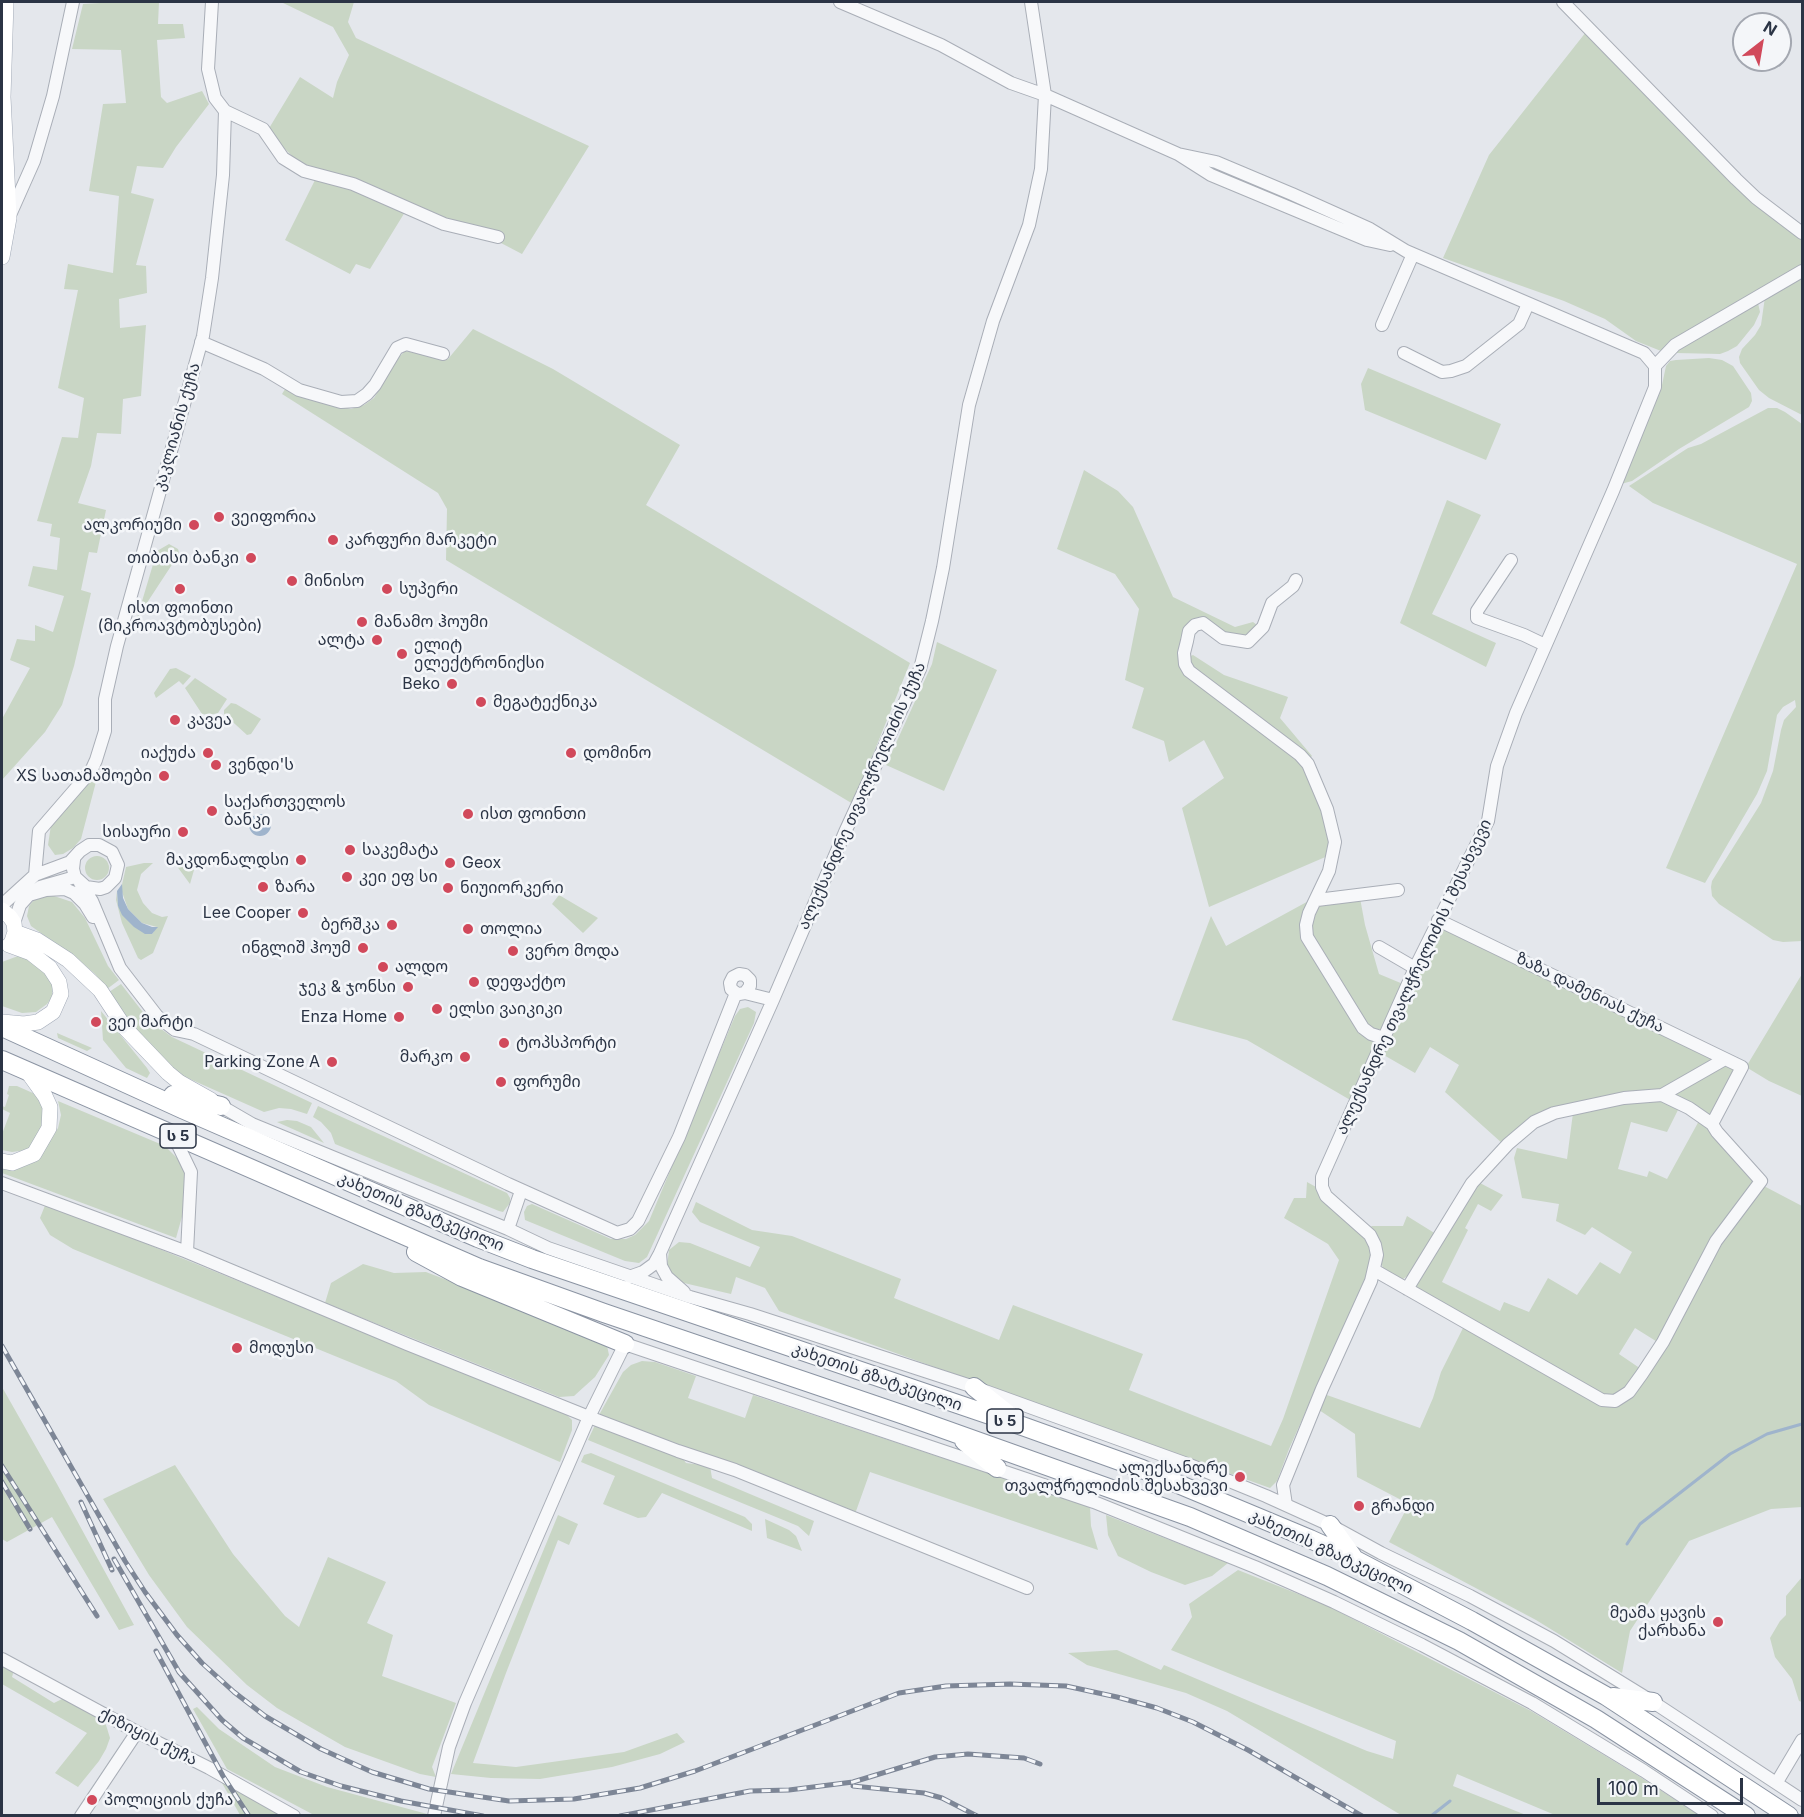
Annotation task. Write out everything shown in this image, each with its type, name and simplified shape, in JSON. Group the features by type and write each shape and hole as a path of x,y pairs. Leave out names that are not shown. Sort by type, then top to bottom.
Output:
{"highway":[{"name":"კახეთის გზატკეცილი","path":"2,1027 415,1211 532,1258 1024,1427 1188,1487 1354,1559 1472,1621 1606,1696 1789,1815"},
{"name":"კახეთის გზატკეცილი","path":"2,1060 479,1268 1190,1517 1327,1576 1459,1641 1596,1719 1746,1815"},
{"path":"133,1086 221,1106"},
{"path":"327,1203 462,1277 625,1344"},
{"path":"974,1387 1024,1427"},
{"path":"956,1434 997,1468"},
{"path":"1329,1526 1354,1559"},
{"path":"1606,1696 1653,1702"}],"main road":[{"path":"2,256 9,218 2,97 6,2"},
{"path":"2,910 10,917 10,938"},
{"path":"2,1022 24,1024 38,1022 53,1012 61,994 59,982 50,968 10,938"},
{"path":"10,938 37,940 68,960 100,990 125,1028 168,1073 179,1082 221,1106"},
{"path":"2,1161 12,1163 34,1154 49,1128 50,1107 27,1071"}],"street":[{"path":"9,218 34,161 53,96 74,2"},
{"name":"კაკლიანის ქუჩა","path":"38,851 39,831 91,771 96,760 105,731 105,699 117,646 201,342 212,278 223,175 225,111 215,98 208,69 212,2"},
{"path":"840,2 941,45 1011,83 1044,95 1178,154 1211,175 1367,240 1400,248"},
{"name":"ალექსანდრე თვალჭრელიძის ქუჩა","path":"660,1253 845,832 920,669 943,568 969,405 993,321 1023,243 1041,169 1044,95 1031,2"},
{"path":"1563,2 1756,198 1803,233"},
{"path":"225,111 262,129 283,158 304,171 353,184 444,224 498,237"},
{"path":"1178,154 1216,162 1292,194 1370,229 1413,254 1644,353 1655,366 1675,345 1803,271"},
{"path":"1287,207 1292,194"},
{"path":"1382,325 1413,254"},
{"path":"1404,353 1442,372 1466,366 1519,324 1528,304"},
{"path":"201,342 264,369 299,390 341,402 357,401 367,394 397,348 406,344 443,354"},
{"name":"ალექსანდრე თვალჭრელიძის I შესახვევი","path":"1283,1485 1374,1270 1377,1255 1370,1235 1326,1196 1322,1187 1325,1169 1415,968 1488,821 1497,766 1516,713 1613,491 1655,387 1655,366"},
{"path":"1511,560 1477,611 1477,618 1545,645"},
{"path":"1296,580 1293,586 1272,603 1263,627 1248,642 1223,638 1203,623 1195,626 1189,631 1184,653 1185,664 1190,671 1300,755 1308,764 1327,809 1335,842 1329,871 1309,914 1306,925 1307,938 1363,1028 1371,1034 1384,1038"},
{"path":"10,938 20,905 40,888 77,880 92,889 106,887 115,878 117,872 116,858 106,847 94,844 80,850 74,860 73,869 77,880 92,900 120,968 157,1016 175,1030 194,1034 521,1191 617,1233 630,1229 638,1221 679,1137 729,1014 744,990 773,1000"},
{"path":"38,851 41,858 60,866"},
{"path":"35,875 38,851"},
{"path":"2,905 35,875 74,860"},
{"path":"29,895 46,890 65,890 74,893 85,904 106,938"},
{"path":"1317,900 1398,890"},
{"name":"ზაზა დამენიას ქუჩა","path":"1438,920 1742,1067 1712,1124"},
{"path":"1379,946 1415,968"},
{"path":"1407,1289 1472,1183 1508,1144 1534,1122 1554,1113 1624,1098 1662,1095 1725,1059"},
{"path":"1374,1270 1602,1401 1615,1401 1629,1392 1642,1374 1663,1342 1716,1241 1761,1181 1712,1124 1689,1108 1662,1095"},
{"name":"კახეთის გზატკეცილი","path":"221,1106 273,1134 508,1229 548,1248 690,1297 750,1314 974,1387 1190,1465 1266,1496 1470,1596 1554,1641 1653,1702 1803,1800"},
{"path":"162,1129 178,1145 191,1172 187,1252"},
{"path":"2,1182 187,1252 407,1344 678,1451 735,1470 1027,1588"},
{"path":"508,1229 521,1191"},
{"path":"629,1277 643,1272 654,1263 660,1253"},
{"path":"660,1253 661,1266 667,1277 690,1297"},
{"path":"434,1815 449,1747 465,1703 589,1416 625,1344 1094,1502 1255,1567 1353,1611 1532,1703 1712,1815"},
{"path":"1266,1496 1283,1485 1286,1505"},
{"name":"ქიზიყის ქუჩა","path":"2,1659 294,1815"},
{"path":"81,1815 137,1732"},
{"path":"1777,1782 1803,1740"}],"green space":[{"path":"159,2 158,24 183,24 185,38 157,40 161,97 167,103 202,91 209,104 163,168 137,166 131,193 154,199 136,265 146,266 147,293 119,299 120,328 146,325 141,396 123,399 121,434 97,433 91,466 78,503 106,510 97,553 89,552 81,590 91,593 74,666 62,705 45,732 2,780 2,719 30,668 10,660 17,639 35,641 35,625 53,632 64,596 28,586 33,566 57,570 60,538 50,536 52,524 37,521 62,437 78,438 84,398 58,388 78,290 64,289 68,264 113,273 119,196 89,191 103,104 126,103 121,50 72,49 83,4"},
{"path":"281,2 354,2 348,22 356,38 589,146 522,254 501,243 504,236 444,220 298,162 279,143 268,130 300,77 333,98 337,82 349,55 333,27"},
{"path":"1586,32 1802,236 1802,268 1661,351 1636,341 1605,319 1564,301 1443,258 1489,155"},
{"path":"316,178 350,186 405,212 370,269 356,264 350,274 285,240"},
{"path":"1802,277 1802,415 1769,398 1759,390 1740,363 1739,357 1742,349 1761,325 1765,297"},
{"path":"1758,303 1760,312 1754,325 1737,346 1720,354 1676,353 1679,348"},
{"path":"473,329 553,369 680,445 646,505 910,663 853,804 446,560 447,509 438,493 282,394 287,386 300,395 351,409 364,405 374,398 405,351 448,359"},
{"path":"1709,358 1722,360 1733,366 1751,393 1752,401 1749,407 1679,449 1632,481 1621,484 1662,385 1666,366 1670,361"},
{"path":"1368,368 1501,424 1486,460 1365,410 1361,384"},
{"path":"1768,408 1777,408 1802,424 1802,941 1783,942 1773,940 1719,904 1712,896 1711,887 1712,881 1761,803 1773,771 1784,720 1796,707 1795,700 1783,707 1777,715 1767,771 1757,794 1705,883 1666,868 1797,564 1653,503 1629,486 1688,448 1701,444"},
{"path":"1084,470 1118,491 1133,507 1173,597 1235,627 1253,622 1257,625 1253,633 1238,639 1193,623 1183,666 1305,765 1331,837 1330,855 1209,907 1182,808 1224,778 1204,740 1169,762 1164,741 1132,728 1144,688 1125,680 1139,609 1115,574 1057,549"},
{"path":"1447,500 1481,515 1432,614 1496,643 1486,667 1400,623"},
{"path":"169,544 178,549 181,560 175,560 137,618 157,551"},
{"path":"937,642 997,670 944,791 886,765 932,664"},
{"path":"1193,655 1224,675 1288,697 1280,718 1312,756 1310,758 1192,669 1186,658"},
{"path":"176,668 191,676 183,685 179,681 156,698 154,693 170,669"},
{"path":"195,678 227,699 218,713 202,714 185,688"},
{"path":"231,703 261,719 251,734 247,735 224,714 224,710"},
{"path":"102,759 81,839 73,848 63,854 55,855 48,845 51,825"},
{"path":"97,856 105,860 109,868 105,876 97,880 89,876 85,868 89,860"},
{"path":"176,858 183,859 194,870 190,884 176,865 166,861"},
{"path":"153,863 141,874 137,890 143,903 152,913 162,917 168,916 153,953 141,960 122,923 116,900 117,891 118,906 152,934 157,927 142,923 128,909 121,889 126,867"},
{"path":"51,895 72,902 85,918 108,966 119,980 107,989 80,961 31,926 27,916 29,906 34,900"},
{"path":"559,895 598,918 583,933 552,904"},
{"path":"1314,898 1304,919 1364,1034 1376,1045 1352,1101 1247,1040 1172,1020 1211,916 1226,946"},
{"path":"1360,898 1379,974 1403,984 1381,1029 1374,1030 1366,1027 1311,936 1311,914 1317,903"},
{"path":"1441,930 1447,930 1737,1070 1715,1114 1706,1114 1656,1091 1565,1108 1503,1144 1445,1092 1459,1065 1430,1047 1415,1073 1382,1054 1436,934"},
{"path":"18,956 32,960 47,973 53,983 52,997 36,1012 22,1013 2,1006 2,962"},
{"path":"1802,974 1802,1096 1769,1081 1746,1067"},
{"path":"121,984 149,1020 172,1037 312,1103 307,1114 279,1108 264,1112 183,1076 165,1063 136,1031 109,992"},
{"path":"748,1007 756,1012 754,1023 647,1257 639,1263 625,1261 525,1220 524,1212 527,1206 532,1204 611,1239 626,1239 635,1235 649,1221 735,1016 740,1009"},
{"path":"101,1011 147,1068 150,1073 147,1078 126,1068 103,1040"},
{"path":"57,1033 92,1048 87,1051 58,1038"},
{"path":"9,1086 17,1086 35,1094 45,1111 42,1134 27,1150 12,1152 2,1150 2,1134 10,1113 2,1109 2,1106 5,1107"},
{"path":"58,1101 165,1146 177,1158 186,1173 185,1206 176,1238 2,1173 2,1165 41,1155 58,1128 61,1115"},
{"path":"1625,1101 1663,1101 1679,1108 1667,1132 1631,1122 1618,1169 1647,1177 1649,1171 1667,1179 1700,1119 1755,1179 1659,1343 1635,1328 1619,1354 1641,1369 1627,1389 1611,1398 1599,1396 1417,1288 1416,1284 1478,1182 1503,1195 1491,1211 1478,1204 1465,1228 1468,1230 1442,1282 1500,1311 1504,1302 1529,1312 1548,1278 1577,1295 1600,1262 1620,1274 1632,1252 1592,1227 1585,1235 1556,1221 1559,1204 1522,1198 1514,1158 1517,1148 1567,1159 1573,1113"},
{"path":"318,1106 507,1193 510,1203 503,1212 499,1211 335,1144 331,1133 313,1117"},
{"path":"297,1121 311,1127 324,1143 277,1122"},
{"path":"1307,1182 1316,1187 1366,1236 1372,1257 1368,1272 1277,1481 1270,1488 779,1311 765,1288 736,1277 731,1294 684,1283 672,1276 667,1266 669,1250 679,1242 690,1243 750,1267 760,1247 700,1222 692,1212 696,1202 752,1230 792,1236 901,1279 894,1298 999,1340 1013,1305 1143,1354 1129,1390 1271,1446 1283,1419 1339,1260 1328,1244 1284,1218 1294,1198 1306,1198"},
{"path":"1762,1185 1802,1206 1802,1507 1771,1509 1689,1541 1630,1631 1622,1673 1536,1620 1389,1542 1409,1504 1357,1477 1355,1434 1319,1410 1324,1394 1420,1428 1441,1372 1463,1328 1598,1401 1629,1394 1719,1241"},
{"path":"46,1203 566,1414 572,1420 572,1430 560,1462 429,1405 396,1381 73,1249 50,1235 40,1218"},
{"path":"1407,1216 1436,1234 1409,1275 1403,1279 1395,1278 1385,1274 1382,1265 1382,1248 1371,1226 1403,1226"},
{"path":"363,1264 394,1273 426,1272 606,1341 609,1355 595,1377 574,1396 559,1397 325,1303 331,1283"},
{"path":"642,1361 655,1362 696,1376 688,1398 745,1418 753,1395 1090,1507 1091,1526 1098,1550 870,1472 855,1514 599,1415 623,1372 631,1365"},
{"path":"2,1387 134,1625 119,1630 52,1517 7,1542 2,1539"},
{"path":"595,1425 679,1453 686,1463 710,1466 712,1478 814,1521 809,1536 798,1526 588,1440"},
{"path":"591,1453 745,1517 752,1524 752,1531 662,1493 646,1517 638,1518 603,1504 615,1476 581,1462 584,1455"},
{"path":"175,1465 233,1554 285,1616 299,1627 328,1557 386,1582 367,1623 393,1635 382,1676 456,1703 432,1767 436,1777 420,1774 345,1747 277,1708 247,1685 187,1627 149,1575 103,1499"},
{"path":"558,1515 578,1524 569,1545 558,1540 473,1763 516,1767 624,1752 677,1733 685,1742 660,1754 612,1767 540,1779 451,1774"},
{"path":"1106,1515 1228,1563 1212,1576 1185,1585 1151,1572 1118,1556 1108,1535"},
{"path":"765,1519 789,1530 796,1536 802,1551 767,1538"},
{"path":"1238,1570 1326,1605 1531,1711 1699,1815 1555,1815 1457,1774 1453,1786 1526,1815 1401,1815 1227,1711 1186,1693 1087,1665 1068,1653 1117,1650 1161,1670 1164,1665 1367,1751 1393,1759 1396,1741 1171,1650 1192,1617 1189,1604"},
{"path":"1802,1577 1802,1702 1799,1701 1792,1679 1775,1657 1770,1638 1786,1615 1786,1596"},
{"path":"2,1664 14,1670 12,1677 54,1703 64,1698 100,1717 106,1725 110,1738 106,1749 78,1787 55,1773 87,1733 2,1684"},
{"path":"197,1707 219,1729 275,1767 327,1787 431,1815 314,1815 227,1769 193,1709"},
{"path":"216,1777 287,1815 240,1815 222,1783"}],"water":[{"path":"260,814 268,817 271,825 268,833 260,836 252,833 249,825 252,817"},
{"path":"122,884 123,898 128,909 142,923 158,927 152,934 145,934 122,915 118,906 117,891"}],"waterway":[{"path":"1627,1544 1640,1524 1730,1454 1767,1434 1802,1424"},
{"path":"1431,1816 1450,1801"}],"railway":[{"path":"2,1346 125,1561 177,1635 202,1663 265,1716 321,1749 372,1772 429,1789 509,1801 574,1799 640,1788 695,1771 899,1693 946,1686 1010,1684 1066,1686 1157,1708 1193,1722 1248,1750 1362,1816"},
{"path":"2,1466 97,1616"},
{"path":"2,1482 30,1529"},
{"path":"81,1502 112,1570"},
{"path":"114,1559 179,1672 222,1720 243,1738 301,1772 341,1786 401,1801 483,1816"},
{"path":"156,1651 223,1776 249,1816"},
{"path":"620,1816 750,1791 789,1790 853,1782 935,1757 968,1754 1024,1758 1040,1764"},
{"path":"853,1786 924,1793 942,1798 977,1816"}],"place":[{"name":"ვეიფორია","path":"219,517"},
{"name":"ალკორიუმი","path":"194,525"},
{"name":"კარფური მარკეტი","path":"333,540"},
{"name":"თიბისი ბანკი","path":"251,558"},
{"name":"მინისო","path":"292,581"},
{"name":"ისთ ფოინთი (მიკროავტობუსები)","path":"180,589"},
{"name":"სუპერი","path":"387,589"},
{"name":"მანამო ჰოუმი","path":"362,622"},
{"name":"ალტა","path":"377,640"},
{"name":"ელიტ ელექტრონიქსი","path":"402,654"},
{"name":"Beko","path":"452,684"},
{"name":"მეგატექნიკა","path":"481,702"},
{"name":"კავეა","path":"175,720"},
{"name":"იაქუძა","path":"208,753"},
{"name":"დომინო","path":"571,753"},
{"name":"ვენდი'ს","path":"216,765"},
{"name":"XS სათამაშოები","path":"164,776"},
{"name":"საქართველოს ბანკი","path":"212,811"},
{"name":"ისთ ფოინთი","path":"468,814"},
{"name":"სისაური","path":"183,832"},
{"name":"საკემატა","path":"350,850"},
{"name":"მაკდონალდსი","path":"301,860"},
{"name":"Geox","path":"450,863"},
{"name":"კეი ეფ სი","path":"347,877"},
{"name":"ზარა","path":"263,887"},
{"name":"ნიუიორკერი","path":"448,888"},
{"name":"Lee Cooper","path":"303,913"},
{"name":"ბერშკა","path":"392,925"},
{"name":"თოლია","path":"468,929"},
{"name":"ინგლიშ ჰოუმ","path":"363,948"},
{"name":"ვერო მოდა","path":"513,951"},
{"name":"ალდო","path":"383,967"},
{"name":"დეფაქტო","path":"474,982"},
{"name":"ჯეკ & ჯონსი","path":"408,987"},
{"name":"ელსი ვაიკიკი","path":"437,1009"},
{"name":"Enza Home","path":"399,1017"},
{"name":"ვეი მარტი","path":"96,1022"},
{"name":"ტოპსპორტი","path":"504,1043"},
{"name":"მარკო","path":"465,1057"},
{"name":"Parking Zone A","path":"332,1062"},
{"name":"ფორუმი","path":"501,1082"},
{"name":"მოდუსი","path":"237,1348"},
{"name":"ალექსანდრე თვალჭრელიძის შესახვევი","path":"1240,1477"},
{"name":"გრანდი","path":"1359,1506"},
{"name":"მეამა ყავის ქარხანა","path":"1718,1622"},
{"name":"პოლიციის ქუჩა","path":"92,1800"}]}
